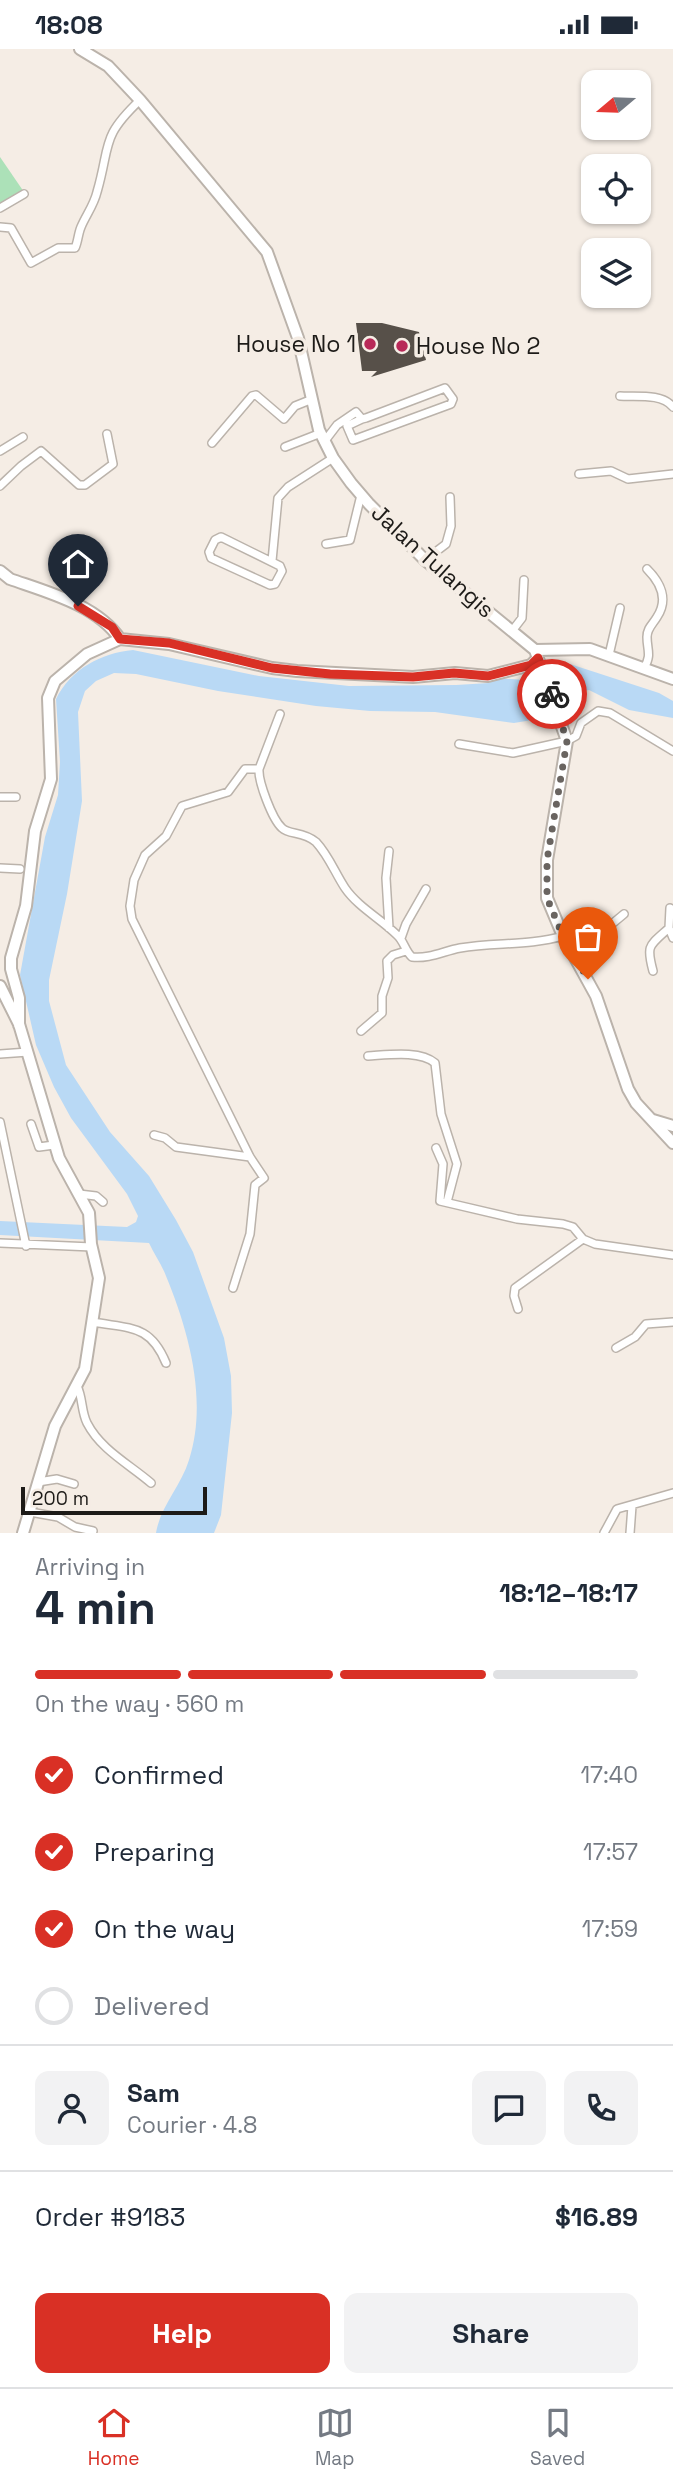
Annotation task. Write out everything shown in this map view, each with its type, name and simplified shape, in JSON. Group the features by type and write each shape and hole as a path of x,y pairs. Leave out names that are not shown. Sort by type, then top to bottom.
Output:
{"street":[{"name":"Jalan Tulangis","path":"80,49 108,66 140,100 267,252 294,327 310,400 321,435 333,458 361,495 425,560 537,654 567,741 546,881 547,898 563,936 596,996 628,1089 636,1103 671,1142"},
{"path":"0,227 11,228 31,263 58,248 76,247 80,229 97,193 105,150 112,131 120,118 140,100"},
{"path":"0,208 24,194"},
{"path":"445,388 453,399 451,404 353,440 347,426 362,419 445,388"},
{"path":"212,443 252,395 256,395 284,419 295,406 310,400"},
{"path":"620,396 654,398 669,402 673,407"},
{"path":"285,447 321,435 356,412 362,419"},
{"path":"321,435 337,425"},
{"path":"0,486 21,465 41,451 79,485 85,485 113,464 107,435"},
{"path":"0,451 23,437"},
{"path":"272,561 278,498 288,487 333,458"},
{"path":"579,474 611,471 628,479 673,474"},
{"path":"326,544 350,540 361,495"},
{"path":"425,560 446,544 451,526 450,497"},
{"path":"221,537 272,561 280,566 282,571 273,585 211,558 209,552 215,540 221,537"},
{"path":"644,668 650,655 647,637 649,627 658,616 662,594 660,585 647,569"},
{"path":"0,571 10,579 93,614 112,627 120,639"},
{"path":"512,631 522,618 524,580"},
{"path":"608,655 620,608"},
{"path":"19,1025 19,998 5,971 26,906 35,831 51,779 50,692 55,681 79,660 120,639 169,643 272,668 330,674 413,677 454,673 488,676 531,665 537,654 590,649 673,679"},
{"path":"459,744 513,753 567,741 576,736 581,723 598,711 610,713 673,751"},
{"path":"281,714 259,769 259,782 280,826 289,832 300,832 313,840 335,867 345,888 401,938 406,951 412,957 426,958 461,947 548,940 563,936"},
{"path":"233,1288 250,1234 255,1185 264,1178 250,1157 132,919 130,906 134,880 145,855 166,836 182,806 225,794 245,769 259,769"},
{"path":"0,797 16,797"},
{"path":"389,851 386,878 389,928"},
{"path":"0,868 20,869"},
{"path":"401,938 406,923 426,889"},
{"path":"670,908 669,928 673,938"},
{"path":"570,948 589,943 624,914"},
{"path":"653,971 648,951 669,928"},
{"path":"361,1031 382,1013 382,996 388,978 387,961 393,955 406,951"},
{"path":"0,986 19,1025 54,1145 92,1222 91,1246 99,1278 85,1369 55,1426 23,1533"},
{"path":"0,1054 28,1052"},
{"path":"368,1056 399,1054 430,1059 435,1063 442,1114 457,1164 447,1202"},
{"path":"653,1120 673,1126 668,1134 673,1156"},
{"path":"0,1122 25,1243"},
{"path":"32,1124 39,1147 54,1145"},
{"path":"154,1135 165,1138 176,1147 250,1157"},
{"path":"436,1148 443,1164 440,1201 517,1219 573,1227 583,1239 595,1244 673,1255"},
{"path":"79,1194 96,1196 103,1202"},
{"path":"518,1309 513,1296 515,1288 583,1239"},
{"path":"0,1243 91,1246"},
{"path":"93,1322 146,1334 158,1344 166,1363"},
{"path":"616,1348 635,1338 646,1324 673,1322"},
{"path":"78,1386 89,1426 116,1458 127,1462 151,1483"},
{"path":"38,1482 57,1479 74,1484"},
{"path":"604,1533 617,1509 673,1493"},
{"path":"630,1533 632,1506"},
{"path":"30,1512 58,1517 93,1531"}],"green space":[{"path":"0,157 24,192 0,207"}],"water":[{"path":"133,650 259,676 349,686 456,685 489,683 497,678 537,681 551,677 559,668 570,664 659,693 673,701 673,718 629,710 589,690 554,696 532,720 514,723 435,712 370,711 316,706 218,691 136,674 114,673 96,681 85,691 78,712 82,801 67,894 49,980 49,1001 66,1065 110,1132 149,1176 176,1220 193,1252 224,1338 231,1376 232,1413 221,1515 214,1533 156,1533 162,1514 189,1460 197,1414 193,1367 182,1320 164,1272 149,1243 0,1235 0,1221 127,1227 136,1222 138,1216 127,1194 71,1118 54,1087 36,1045 20,975 45,837 58,795 60,762 56,699 70,679 88,664"}],"building":[{"path":"356,323 382,323 419,332 426,360 371,377 377,371 362,371"}],"way so far":[{"path":"552,694 567,741 547,860 547,898 552,915 588,979"}],"place":[{"name":"House No 1","path":"370,344"},
{"name":"House No 2","path":"402,346"}],"route":[{"path":"78,606 112,627 120,639 169,643 272,668 297,671 413,677 454,673 488,676 531,665 538,658 552,694"}]}
